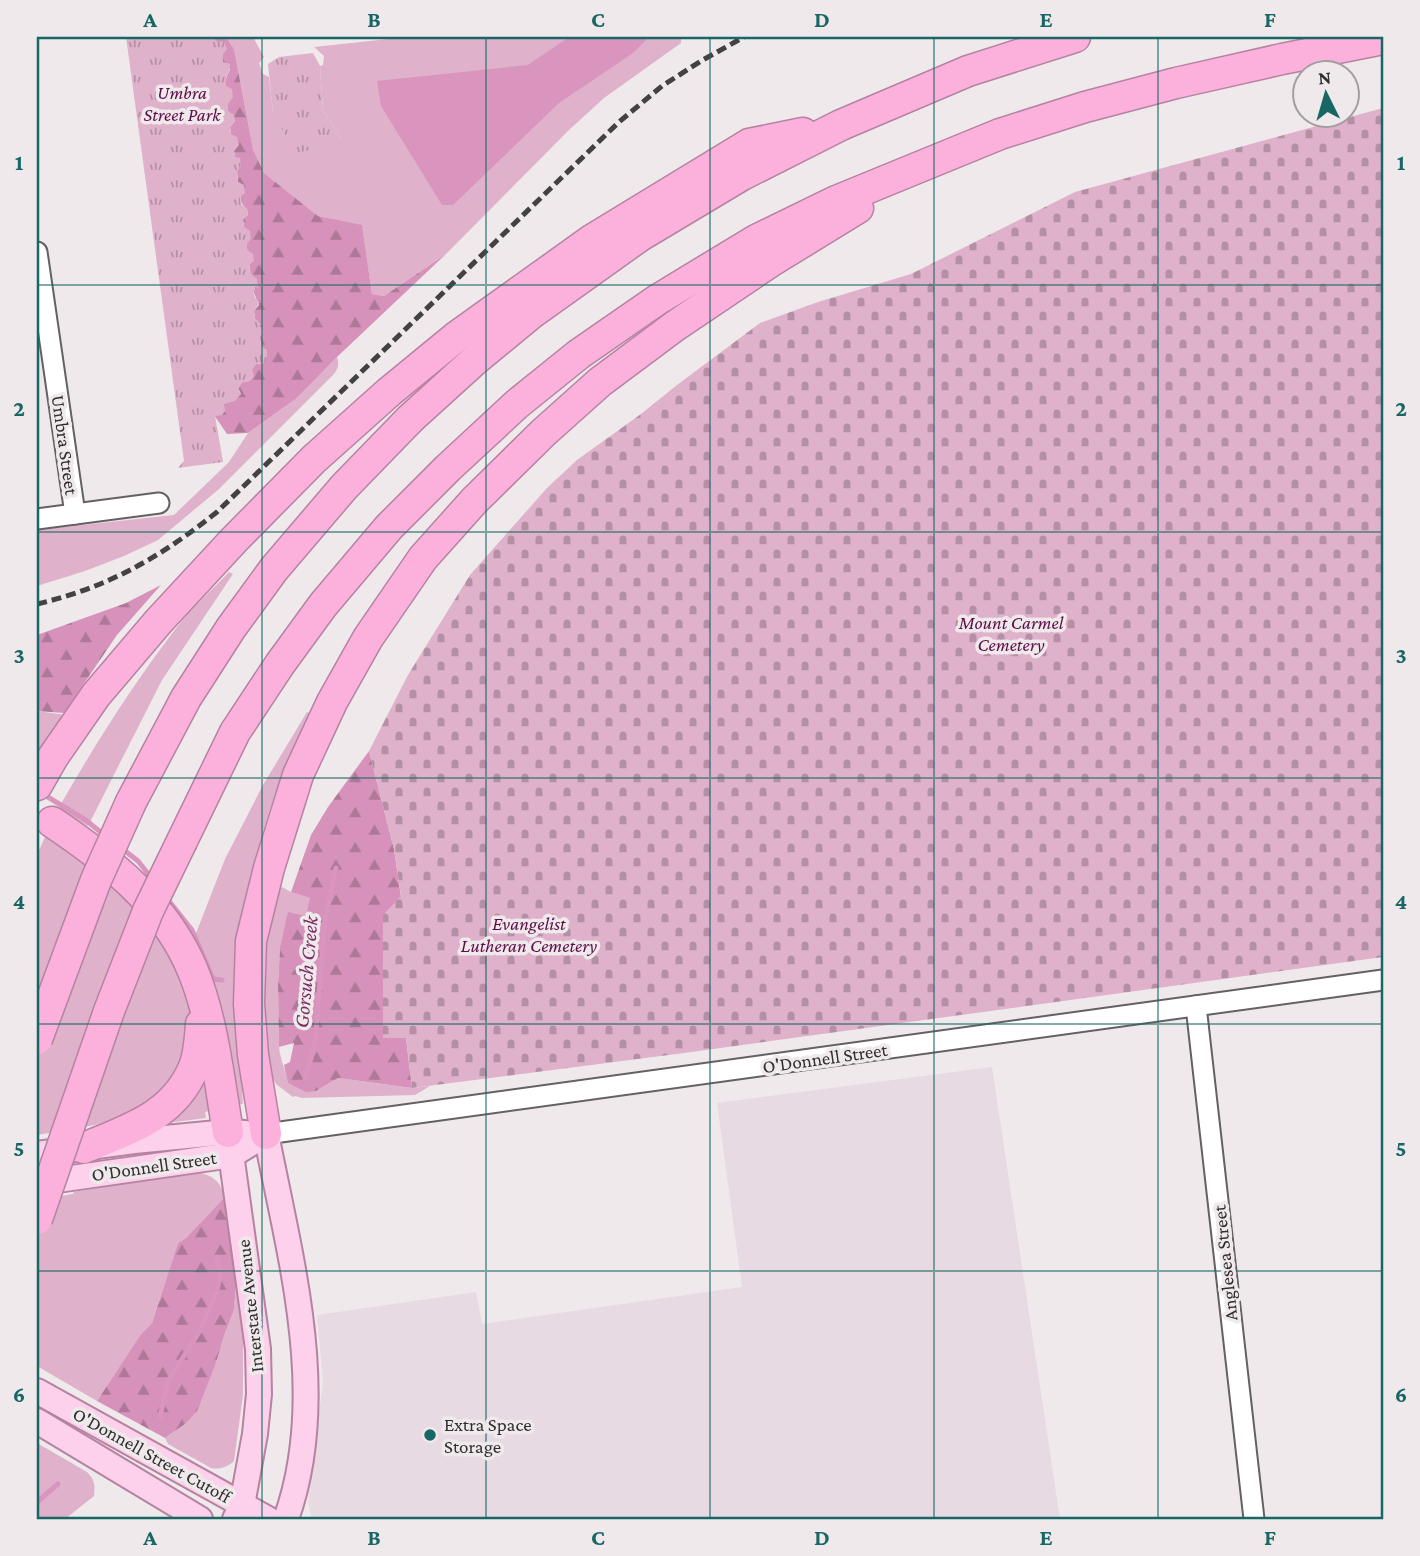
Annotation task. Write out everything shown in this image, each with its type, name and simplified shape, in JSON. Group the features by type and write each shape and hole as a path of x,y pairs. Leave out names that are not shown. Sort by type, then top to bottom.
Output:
{"highway":[{"path":"37,1039 96,880 131,802 186,698 231,628 274,569 344,487 410,419 531,313 640,236 742,175 841,125 968,71 1075,37"},
{"path":"37,1219 148,911 235,732 323,605 389,527 497,422 579,354 657,300 756,240 834,202 1000,134 1084,107 1176,83 1383,39"},
{"path":"37,785 96,695 158,622 234,540 314,459 456,337 593,239 749,144 841,125"},
{"path":"266,1134 253,1055 249,1004 251,941 269,868 298,775 332,702 368,638 423,558 474,501 542,433 600,382 674,326 770,262 841,220 919,166"},
{"path":"52,822 141,892 178,941 203,999 230,1144"},
{"path":"84,1148 136,1126 160,1112 181,1091 195,1065 203,999"}],"main road":[{"name":"O'Donnell Street","path":"37,1183 230,1144 266,1134"},
{"path":"266,1134 301,1317 305,1364 302,1443 294,1497 286,1519"},
{"name":"O'Donnell Street","path":"37,1154 84,1148 230,1144"},
{"name":"Interstate Avenue","path":"230,1144 258,1349 259,1394 255,1434 238,1512"},
{"name":"O'Donnell Street Cutoff","path":"37,1391 238,1512 268,1519"},
{"name":"O'Donnell Street Cutoff","path":"37,1421 200,1519"}],"street":[{"name":"Umbra Street","path":"37,252 75,514"},
{"path":"37,519 159,503"},
{"name":"O'Donnell Street","path":"266,1134 1383,980"},
{"name":"Anglesea Street","path":"1196,1006 1254,1519"}],"shaded area":[{"path":"569,37 649,37 633,53 559,103 453,205 442,205 381,106 377,81 528,65"},
{"path":"992,1067 1060,1519 312,1519 308,1502 323,1382 317,1315 476,1292 482,1324 742,1287 717,1103"}],"green space":[{"name":"Umbra Street Park","path":"126,37 213,37 216,41 224,42 227,49 223,54 223,62 230,64 226,86 232,89 233,97 228,104 228,111 234,115 235,121 230,127 231,134 237,137 239,145 234,151 235,157 240,158 241,165 237,171 238,182 244,185 245,193 240,197 241,204 247,209 248,215 243,219 244,227 250,231 251,239 247,250 253,254 254,261 249,265 251,274 257,279 258,287 253,292 260,302 254,311 255,319 261,325 261,346 267,350 267,356 264,363 256,364 252,370 254,376 250,381 242,383 238,388 241,394 235,401 224,404 225,411 222,415 215,416 223,462 178,468 184,461"},
{"path":"213,37 226,37 234,49 253,149 264,173 318,216 362,225 372,294 384,296 446,254 297,398 248,433 227,434 214,415 223,404 241,394 238,388 256,364 264,363 261,325 255,319 254,311 259,305 253,291 243,219 248,215 240,198 243,185 238,182 237,171 241,165 235,157 230,127 235,121 228,111 225,81 230,69 223,63 223,54"},
{"path":"226,37 253,37 264,57 259,63 263,74 269,77 273,113 341,139 323,110 320,66 323,65 324,56 314,47 407,37 681,37 681,43 604,98 446,254 384,296 372,294 362,226 318,216 264,173 253,149 234,49"},
{"path":"313,53 320,66 323,110 341,139 326,147 295,153 273,113 268,64 279,57"},
{"name":"Mount Carmel Cemetery","path":"1383,108 1383,957 412,1088 406,1038 383,1038 383,915 401,896 394,849 369,751 408,675 470,575 547,488 577,460 760,323 911,274 1075,192 1302,130 1360,130 1360,114"},
{"path":"337,357 335,373 219,489 158,540 85,571 37,586 37,530 174,515 229,462 248,433 297,398"},
{"path":"229,572 233,574 162,680 88,826 58,809 114,716 145,671 189,612"},
{"path":"161,585 117,635 64,713 37,711 37,635 126,603"},
{"path":"37,711 66,715 37,760"},
{"path":"307,712 309,713 278,785 266,821 248,893 239,968 238,1008 243,1104 233,1105 193,941 225,859 263,785"},
{"path":"369,751 394,849 401,897 384,1038 406,1038 412,1088 338,1078 316,1091 306,1092 288,1083 284,1065 290,1062 294,1043 279,1047 280,948 288,912 306,916 310,898 291,892 311,835"},
{"path":"47,832 125,895 153,931 182,977 188,996 190,1030 180,1069 155,1101 121,1118 37,1135 37,855"},
{"path":"282,887 311,898 306,917 280,948 279,1047 288,1083 316,1091 338,1078 412,1088 430,1086 415,1095 302,1098 293,1097 276,1084 267,1068 261,967 276,896"},
{"path":"203,1072 210,1111 205,1112 206,1118 159,1124"},
{"path":"195,1172 215,1179 224,1198 178,1243 152,1323 141,1334 97,1401 37,1366 37,1200"},
{"path":"224,1198 236,1285 234,1310 197,1411 185,1424 165,1438 97,1401 141,1334 152,1323 178,1243"},
{"path":"236,1285 243,1334 243,1395 234,1461 223,1468 214,1469 168,1444 165,1438 185,1424 209,1379 234,1310"},
{"path":"37,1443 87,1472 93,1480 94,1496 65,1519 37,1519"}],"waterway":[{"path":"43,794 87,821 104,835"},
{"path":"120,847 138,861 153,880"},
{"name":"Gorsuch Creek","path":"305,1079 315,1044 325,920 336,868"},
{"path":"165,896 192,930 213,979 222,980"},
{"name":"Gorsuch Creek","path":"160,1417 168,1381 199,1332 216,1294 220,1277 217,1257"},
{"name":"Gorsuch Creek","path":"37,1502 58,1484"}],"railway":[{"path":"37,604 87,589 132,569 175,543 217,512 619,122 662,86 744,37"}],"place":[{"name":"Extra Space Storage","path":"430,1435"}],"park label":[{"name":"Evangelist Lutheran Cemetery","path":"529,934"}]}
